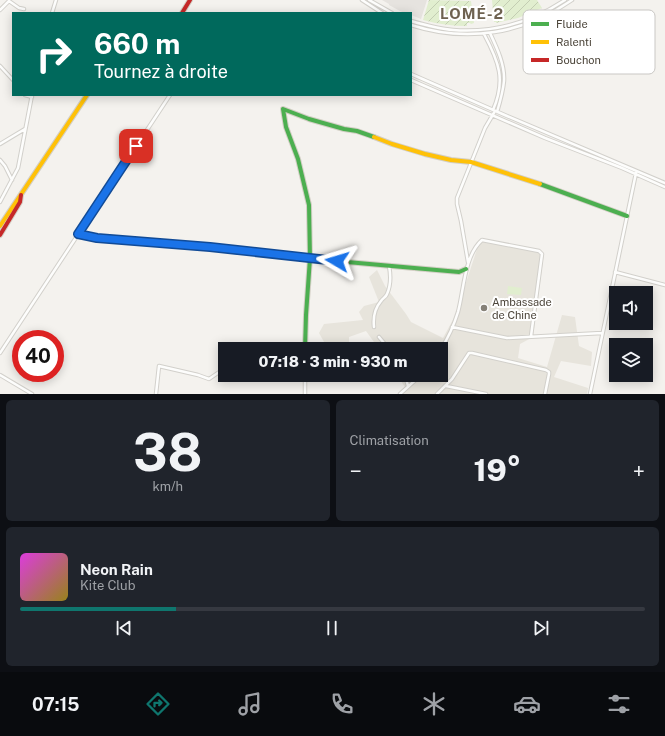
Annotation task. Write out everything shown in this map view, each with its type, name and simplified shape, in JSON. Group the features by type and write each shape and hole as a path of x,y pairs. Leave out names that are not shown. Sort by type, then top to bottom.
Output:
{"street":[{"path":"52,12 56,0"},
{"path":"183,12 190,0"},
{"path":"362,0 380,12"},
{"path":"369,0 390,12"},
{"path":"549,10 565,0"},
{"path":"556,10 572,0"},
{"path":"0,10 9,1 19,8 24,9"},
{"path":"412,21 433,27 453,30 476,30 489,29 523,21"},
{"path":"412,25 435,32 451,34 484,34 523,25"},
{"path":"468,262 457,198 485,128 495,111 503,92 503,67 490,33"},
{"path":"484,34 497,59 499,70 500,80 495,111"},
{"path":"0,66 12,79"},
{"path":"412,74 566,142 665,183"},
{"path":"412,80 492,116 665,187"},
{"path":"0,202 18,168 32,96"},
{"path":"0,226 86,96"},
{"path":"0,353 169,96"},
{"path":"305,342 310,258 308,205 298,159 286,127 283,109 309,119 344,129 357,131 418,152 451,160 471,162 550,187 627,216"},
{"path":"0,144 26,129"},
{"path":"565,146 566,142"},
{"path":"0,160 5,166 12,180"},
{"path":"590,394 637,171"},
{"path":"0,235 20,202 21,194"},
{"path":"78,234 97,238 215,247 389,266 459,272 466,269"},
{"path":"444,342 457,313 468,262 482,240 539,251 542,253 543,256 531,336"},
{"path":"374,327 373,319 376,310 380,301 387,295 390,283 389,266"},
{"path":"615,272 665,285"},
{"path":"452,327 507,338 603,333"},
{"path":"379,337 383,342"},
{"path":"437,394 446,386 469,353 546,370 549,374 545,394"},
{"path":"156,394 160,366 209,379 218,373"},
{"path":"0,375 32,394"},
{"path":"305,382 305,394"},
{"path":"407,382 408,386"},
{"path":"400,394 413,382"},
{"path":"446,386 486,394"}],"shaded area":[{"path":"382,0 427,0 421,19 412,15 412,12 402,12"},
{"path":"480,240 544,253 533,337 520,344 518,358 547,367 562,315 575,317 579,346 592,352 591,366 561,361 554,377 588,388 587,394 400,394 405,387 402,382 448,382 448,342 374,342 366,331 349,337 349,342 324,342 319,333 324,324 363,320 359,312 364,306 379,302 369,277 377,270 385,286 411,322 443,338 455,316"}],"green space":[{"path":"429,0 471,1 474,23 467,23 467,26 456,26 423,20"},
{"path":"492,0 537,0 542,8 537,10 523,10 523,16 518,18 496,23 494,22"},
{"path":"508,286 522,288 521,295 507,294"}],"traffic: fast":[{"path":"305,342 310,258 309,205 298,159 286,127 283,109 309,119 344,129 357,131 374,137"},
{"path":"540,184 627,216"},
{"path":"347,262 459,272 466,269"}],"traffic: slow":[{"path":"0,226 86,96"},
{"path":"374,137 425,154 451,160 471,162 540,184"}],"traffic: jam":[{"path":"183,12 190,0"},
{"path":"0,235 20,202 21,195"},
{"path":"78,234 97,238 210,247 347,262"}],"place":[{"name":"Ambassade de Chine","path":"484,308"}],"district":[{"name":"LOMÉ-2","path":"472,13"}],"route":[{"path":"136,146 78,234 97,238 244,250 337,261"}]}
